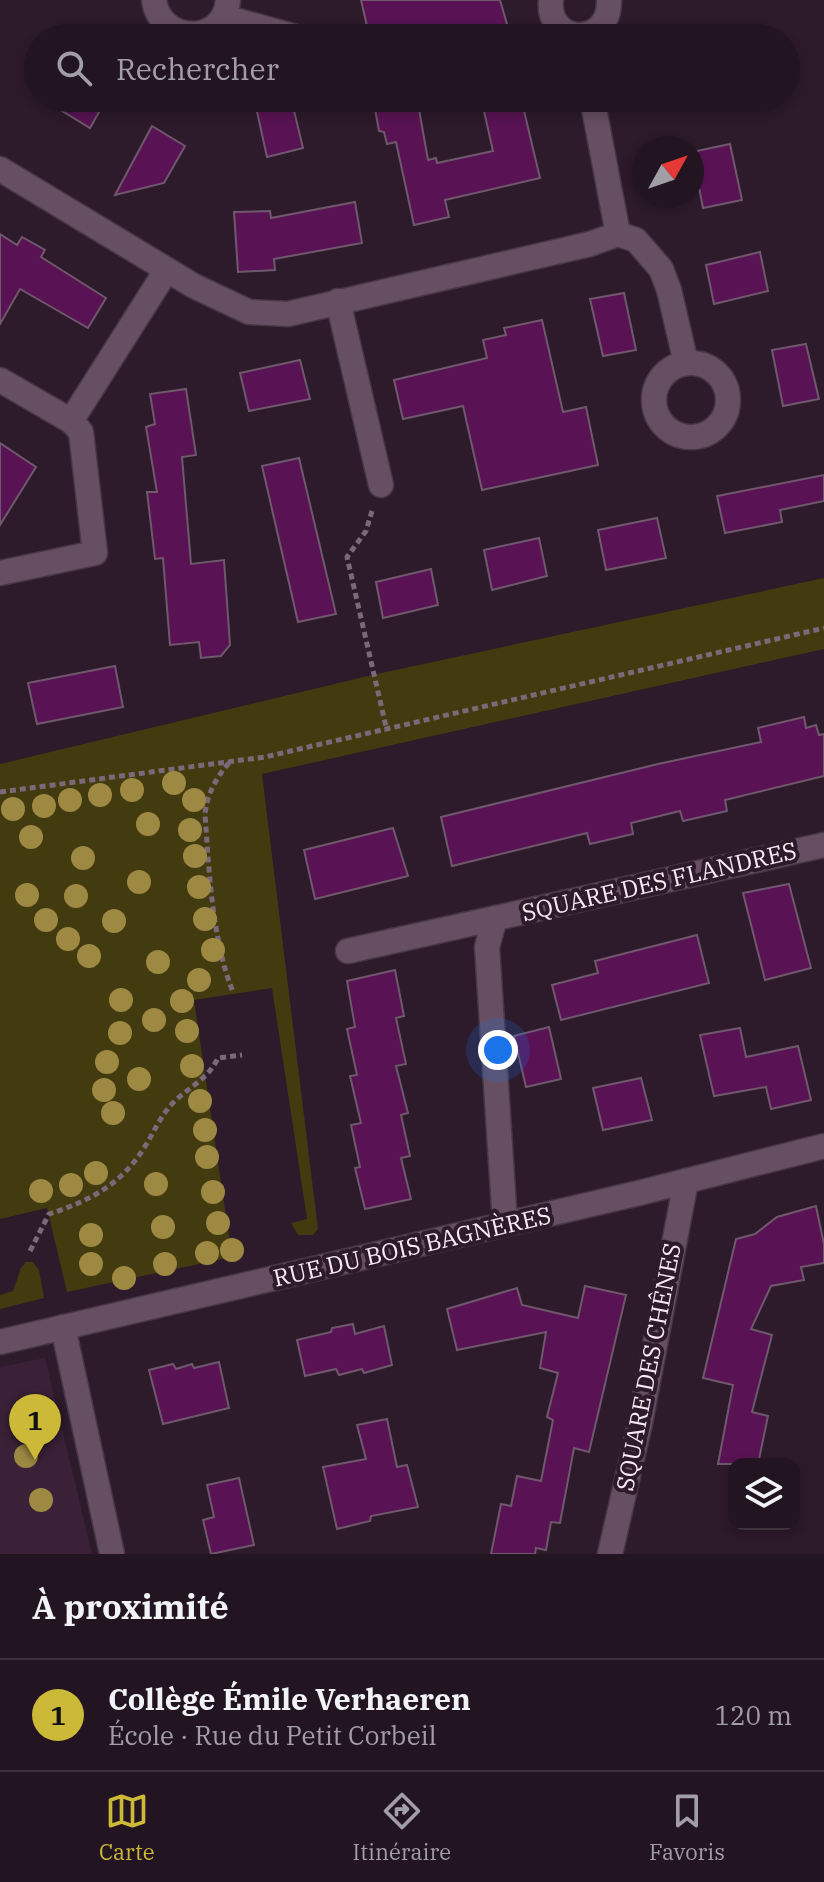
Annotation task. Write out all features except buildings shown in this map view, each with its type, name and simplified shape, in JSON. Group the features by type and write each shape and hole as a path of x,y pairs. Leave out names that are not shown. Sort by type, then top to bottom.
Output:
{"street":[{"path":"154,0 165,24"},
{"path":"551,0 556,24"},
{"path":"603,24 609,0"},
{"path":"226,8 265,24"},
{"path":"595,112 618,234"},
{"path":"0,169 166,271 249,312 288,314 590,244 618,234 636,240 661,269 686,363"},
{"path":"71,421 166,271"},
{"path":"338,301 381,485"},
{"path":"0,380 71,421 81,432 95,553 0,573"},
{"name":"SQUARE DES FLANDRES","path":"348,951 824,845"},
{"name":"SQUARE DES FLANDRES","path":"495,918 487,947 505,1223"},
{"name":"RUE DU BOIS BAGNÈRES","path":"0,1342 824,1146"},
{"name":"SQUARE DES CHÊNES","path":"610,1554 640,1423 686,1181"},
{"path":"63,1327 112,1554"}],"path":[{"path":"381,485 366,531 347,557 387,731"},
{"path":"0,792 229,763 387,731 824,628"},
{"path":"229,763 206,799 205,814 217,924 226,975 233,992"},
{"path":"30,1251 49,1214 86,1202 108,1188 139,1156 171,1104 212,1072 218,1058 242,1055"}],"shaded area":[{"path":"824,578 824,649 262,774 318,1229 313,1235 298,1235 291,1223 307,1219 272,988 194,1000 232,1257 67,1292 47,1208 0,1219 0,764 372,675"},
{"path":"26,1262 33,1262 39,1270 44,1298 0,1309 0,1295 13,1291"},
{"path":"45,1358 92,1554 0,1554 0,1367"}],"place":[{"name":"Collège Émile Verhaeren","path":"35,1460"}]}
